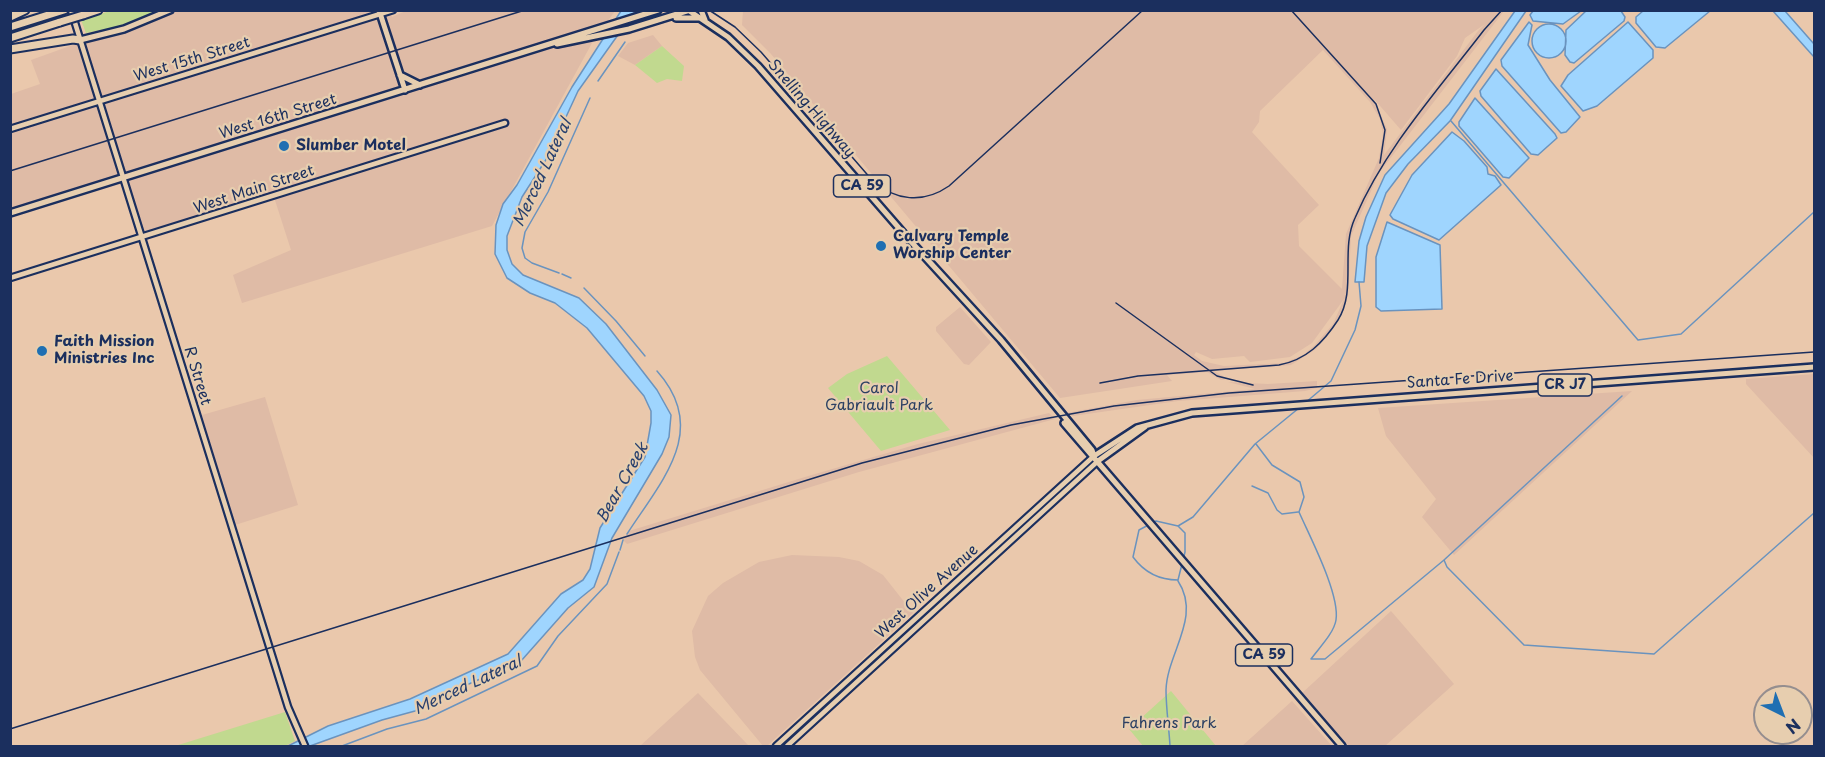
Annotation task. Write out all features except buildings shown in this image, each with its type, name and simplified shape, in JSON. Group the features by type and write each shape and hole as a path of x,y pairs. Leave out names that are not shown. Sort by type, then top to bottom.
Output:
{"highway":[{"path":"10,17 25,10"},
{"path":"10,38 98,10"},
{"path":"10,27 60,12"},
{"path":"10,49 73,39 80,40"}],"main road":[{"path":"80,40 124,29 170,10"},
{"path":"701,10 702,17 711,26"},
{"name":"West 16th Street","path":"10,213 658,11"},
{"name":"Snelling Highway","path":"689,11 738,45 758,66 912,243 1001,340 1092,450 1096,458"},
{"name":"West 16th Street","path":"553,44 629,29 689,11"},
{"path":"381,12 405,90"},
{"path":"668,19 699,18"},
{"path":"400,75 420,85"},
{"name":"Santa Fe Drive","path":"1096,458 1119,437 1192,412 1815,367"},
{"name":"CA 59","path":"1096,458 1342,747"}],"street":[{"name":"R Street","path":"71,10 288,707 305,747"},
{"name":"West 15th Street","path":"10,129 393,10"},
{"name":"West Main Street","path":"10,278 505,123"},
{"name":"West Olive Avenue","path":"776,747 1020,523 1096,458"},
{"name":"West Olive Avenue","path":"788,747 1008,544 1096,458"},
{"path":"1008,544 1007,539 1019,528 1020,523"}],"shaded area":[{"path":"390,10 392,17 408,10 615,11 592,43 492,226 242,303 233,275 291,250 273,194 143,234 121,182 11,217 11,94 40,84 31,60 167,11"},
{"path":"743,10 1504,11 1379,173 1351,236 1348,296 1343,312 1316,349 1291,365 1214,371 1228,379 1221,380 1207,372 1167,375 1172,381 1060,398 771,54 742,25","holes":["1485,24 1478,31 1384,155 1387,129 1374,99 1401,130 1457,56 1465,38","1323,50 1370,102 1380,119 1383,134 1379,158 1346,234 1342,289 1299,246 1298,225 1319,205 1252,132 1259,122 1260,111","1344,299 1333,324 1314,346 1303,355 1284,363 1224,366 1202,361 1194,355 1196,352 1212,359 1244,356 1250,362 1290,357 1312,343"]},
{"path":"653,35 662,46 635,65 618,56 628,43"},
{"path":"960,307 991,342 969,365 964,364 936,331 936,327"},
{"path":"1814,374 1814,458 1746,384 1746,379"},
{"path":"1317,381 1317,388 1305,391 1178,401 1073,416 1066,413 1137,400 1255,389 1228,382 1268,384"},
{"path":"1632,391 1454,555 1422,517 1436,499 1386,436 1378,408"},
{"path":"265,397 298,505 235,525 202,415"},
{"path":"1049,413 1055,419 859,472 627,544 623,540 629,531 805,477 918,444"},
{"path":"792,555 839,557 859,561 883,575 913,613 767,746 763,746 700,670 695,657 692,631 708,596 723,583 759,562"},
{"path":"1391,611 1454,684 1385,746 1349,746 1301,694"},
{"path":"698,693 749,746 640,746 676,713"},
{"path":"1292,701 1332,746 1242,746"}],"green space":[{"path":"110,11 160,11 117,27 86,33 81,20"},
{"path":"662,46 684,66 682,81 667,79 657,83 635,65"},
{"name":"Carol Gabriault Park","path":"887,356 950,430 881,451 828,388 847,374"},
{"name":"Fahrens Park","path":"1171,691 1216,746 1143,746 1129,729"},
{"path":"285,712 295,741 285,746 175,746"}],"water":[{"path":"621,11 635,11 578,91 547,158 522,197 507,236 507,250 512,264 523,275 579,298 606,324 657,390 671,415 669,437 662,454 612,538 594,587 568,608 521,661 453,691 415,711 382,720 310,746 288,746 328,726 410,699 508,654 561,594 583,580 590,569 600,528 645,457 651,411 644,396 587,328 555,303 530,293 507,278 495,254 496,225 503,204 517,185 572,87"},
{"path":"1515,11 1526,11 1450,121 1408,164 1386,193 1367,246 1364,282 1355,282 1359,241 1366,217 1385,175 1449,104"},
{"path":"1533,11 1581,11 1563,24 1533,21 1530,15"},
{"path":"1586,11 1621,11 1625,17 1624,21 1574,63 1570,62 1565,55 1566,30"},
{"path":"1643,11 1710,11 1665,48 1656,47 1636,23 1636,17"},
{"path":"1773,11 1785,11 1814,44 1814,57"},
{"path":"1529,22 1532,25 1528,45 1550,80 1580,117 1566,132 1561,133 1502,66 1501,60"},
{"path":"1628,22 1653,50 1653,58 1597,106 1583,111 1561,86 1568,75"},
{"path":"1549,24 1561,29 1566,41 1561,53 1549,58 1537,53 1532,41 1537,29"},
{"path":"1496,69 1557,138 1538,155 1531,154 1481,96 1480,91"},
{"path":"1475,98 1529,158 1509,178 1503,177 1459,126 1459,122"},
{"path":"1452,132 1464,141 1487,167 1488,174 1495,176 1501,185 1439,240 1393,219 1390,215 1412,175"},
{"path":"1387,222 1440,245 1442,309 1381,311 1376,307 1376,257"}],"waterway":[{"name":"Merced Lateral","path":"598,81 625,42"},
{"name":"Merced Lateral","path":"559,273 532,263 525,258 522,248 525,232 548,192 590,98"},
{"path":"1451,121 1638,340 1681,334 1814,212"},
{"name":"Merced Lateral","path":"562,274 571,278"},
{"path":"1305,403 1331,381 1355,330 1361,306 1359,282"},
{"name":"Merced Lateral","path":"584,288 645,356"},
{"name":"Merced Lateral","path":"627,534 666,474 675,454 680,434 680,414 672,393 657,371"},
{"path":"1311,659 1325,659 1444,560 1622,396"},
{"path":"1178,526 1193,517 1255,444 1299,408"},
{"path":"1256,444 1272,465 1300,482 1304,497 1299,512 1323,566 1333,596 1336,609 1335,625 1311,659"},
{"path":"1252,486 1268,493 1277,510 1282,514 1298,512"},
{"path":"1444,560 1447,567 1524,645 1654,654 1814,513"},
{"path":"1156,521 1178,526 1185,533 1185,552 1178,580 1164,579 1152,574 1133,557 1139,530 1156,521"},
{"name":"Merced Lateral","path":"620,550 623,540"},
{"name":"Merced Lateral","path":"342,746 387,729 426,719 537,666 558,636 607,584 619,552"},
{"path":"1170,746 1166,690 1168,676 1185,622 1186,608 1178,581"}],"railway":[{"path":"10,171 525,10"},
{"path":"709,10 735,27 761,52 872,180 890,192 909,198 929,196 949,186 1143,10"},
{"path":"1291,10 1376,104 1385,130 1380,163"},
{"path":"1100,383 1138,376 1279,365 1306,355 1320,343 1338,320 1344,308 1347,296 1351,230 1367,192 1414,120 1502,10"},
{"path":"1116,303 1217,376 1253,385"},
{"path":"10,729 862,463 1011,425 1114,406 1229,393 1814,352"}],"place":[{"name":"Slumber Motel","path":"284,146"},
{"name":"Calvary Temple Worship Center","path":"881,246"},
{"name":"Faith Mission Ministries Inc","path":"42,351"}],"water label":[{"name":"Bear Creek","path":"623,483"}]}
